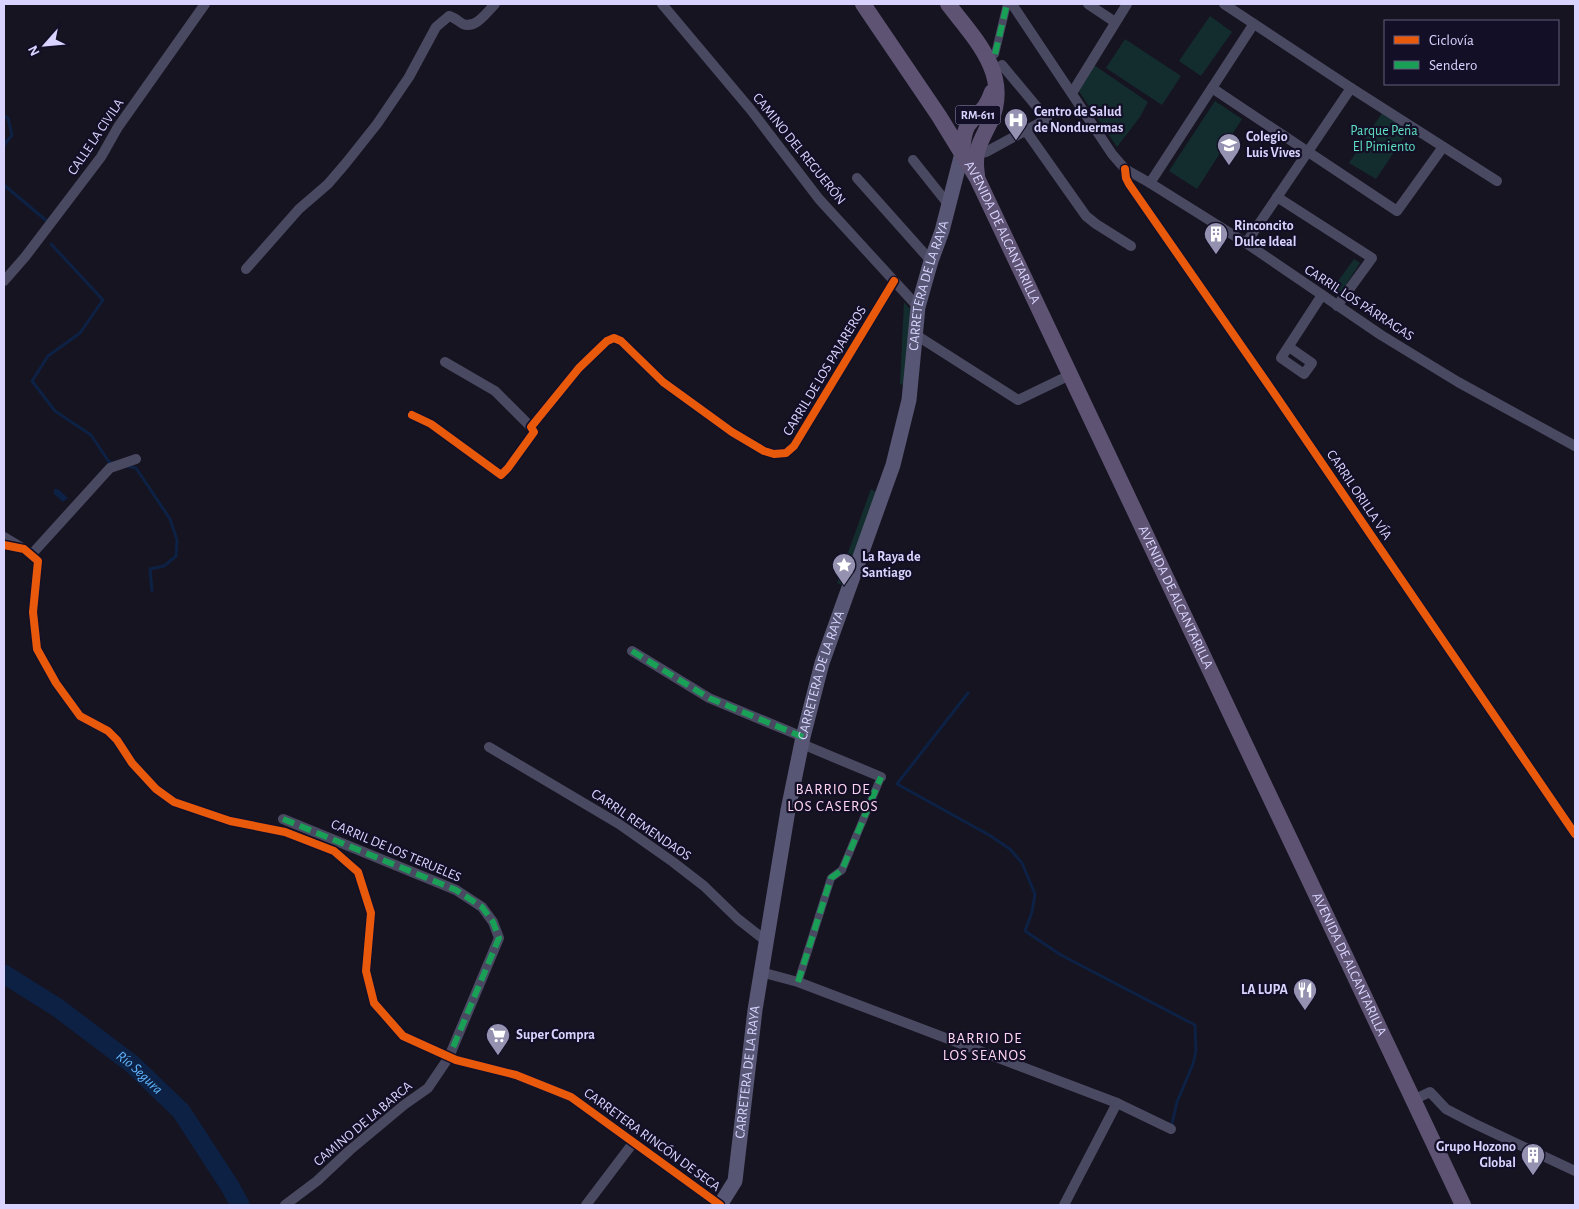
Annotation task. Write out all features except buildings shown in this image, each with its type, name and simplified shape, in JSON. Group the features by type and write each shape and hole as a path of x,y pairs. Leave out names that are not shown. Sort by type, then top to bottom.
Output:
{"main road":[{"name":"AVENIDA DE ALCANTARILLA","path":"863,4 939,116 969,154 977,178 1463,1205"},
{"name":"RM-611","path":"948,4 983,49 990,63 998,70"},
{"name":"RM-611","path":"969,154 965,133 969,124 987,105 998,70"},
{"name":"RM-611","path":"969,154 973,146 982,138 993,115 998,70"},
{"name":"RM-611","path":"939,116 956,126 969,124"},
{"name":"CARRETERA DE LA RAYA","path":"720,1205 735,1181 755,1010 788,810 803,740 822,663 893,465 909,400 918,307 942,231 948,204 969,154"}],"street":[{"name":"CALLE LA CIVILA","path":"4,281 25,257 101,157 118,127 205,4"},
{"path":"246,269 300,209 328,184 377,124 409,77 439,24 449,16 470,25 480,20 495,4"},
{"name":"CAMINO DEL REGUERÓN","path":"662,4 751,110 819,198 918,307"},
{"path":"995,54 1008,4"},
{"name":"CARRIL LOS PÁRRAGAS","path":"1012,4 1112,154 1125,169 1246,243 1381,335 1458,382 1575,446"},
{"path":"1088,4 1115,22"},
{"path":"1072,93 1127,4"},
{"path":"1224,4 1253,25 1497,181"},
{"path":"1150,183 1253,25"},
{"path":"969,154 986,152 1047,119 998,70"},
{"path":"1212,88 1398,211 1443,147"},
{"path":"1246,243 1351,88"},
{"path":"969,124 980,127 982,138"},
{"path":"1026,131 1086,216 1131,246"},
{"path":"913,160 948,204"},
{"name":"CARRIL ORILLA VÍA","path":"1125,169 1129,184 1575,834"},
{"path":"857,178 931,261"},
{"path":"1277,197 1372,258 1337,306"},
{"name":"CARRIL DE LOS PAJAREROS","path":"412,415 431,424 501,475 534,432 531,427 580,368 607,341 614,338 621,341 663,382 732,432 764,451 774,454 786,453 794,446 894,281"},
{"path":"1289,347 1322,295"},
{"path":"916,335 1018,400 1070,375"},
{"path":"445,362 495,391 531,427"},
{"path":"27,552 110,468 136,459"},
{"path":"4,537 27,552"},
{"path":"4,545 27,552"},
{"name":"CARRETERA RINCÓN DE SECA","path":"27,552 38,561 33,612 37,650 56,684 80,716 108,731 118,740 132,763 156,789 174,802 230,821 285,832 334,851 358,872 371,914 366,971 374,1003 403,1036 456,1060 516,1075 571,1097 720,1205"},
{"path":"632,652 709,698 881,777 842,870 831,878 798,982"},
{"name":"CARRIL REMENDAOS","path":"489,747 619,824 704,886 738,920 766,941"},
{"name":"CARRIL DE LOS TERUELES","path":"283,819 456,890 482,907 493,922 499,938 449,1057"},
{"path":"761,972 798,982 1117,1103 1171,1129"},
{"name":"CAMINO DE LA BARCA","path":"285,1205 317,1181 350,1150 404,1105 428,1088 449,1057"},
{"path":"1413,1100 1430,1092 1452,1113 1575,1170"},
{"path":"1064,1205 1117,1103"},
{"path":"586,1205 633,1142"}],"green space":[{"path":"1210,16 1232,32 1201,76 1179,61"},
{"path":"1125,39 1181,76 1162,105 1106,68"},
{"path":"1094,65 1148,102 1140,117 1117,147 1078,90"},
{"path":"1215,101 1242,119 1197,189 1169,171"},
{"name":"Parque Peña El Pimiento","path":"1382,113 1409,130 1376,179 1349,163"},
{"path":"1354,259 1360,263 1338,297 1331,291"},
{"path":"904,302 911,310 906,386 900,384"},
{"path":"871,489 878,493 844,586 837,583"}],"water":[{"path":"54,489 58,489 68,498 63,502 54,494"}],"waterway":[{"path":"4,116 8,118 12,135 4,145"},
{"path":"4,185 48,222"},
{"path":"51,244 103,300 80,333 48,356 32,381 55,411 91,435 109,462 115,463"},
{"path":"126,466 136,468 170,519 177,540 176,556 164,566 150,569 152,591"},
{"path":"968,693 897,784 989,835 1010,849 1022,863 1035,894 1032,912 1025,931 1061,955 1195,1025 1196,1051 1193,1064 1177,1102 1171,1128"},
{"name":"Río Segura","path":"4,974 58,1008 132,1064 181,1111 240,1205"}],"marked path":[{"path":"995,54 1007,4"},
{"path":"632,651 709,698 803,737"},
{"path":"798,982 831,878 842,870 881,777"},
{"path":"283,819 456,890 482,907 493,922 499,938 449,1057"}],"cycle path":[{"path":"1125,169 1129,184 1575,834"},
{"path":"412,415 431,424 501,475 534,432 531,427 579,368 607,341 614,338 621,341 663,382 732,432 764,451 774,454 786,453 794,446 894,281"},
{"path":"4,545 24,549 38,561 33,612 37,649 56,683 80,716 108,731 117,740 132,763 156,789 174,802 230,821 285,832 334,851 358,872 371,913 366,971 374,1003 403,1036 456,1060 516,1075 571,1097 720,1205"}],"place":[{"name":"Centro de Salud de Nonduermas","path":"1016,141"},
{"name":"Colegio Luis Vives","path":"1229,166"},
{"name":"Rinconcito Dulce Ideal","path":"1216,255"},
{"name":"La Raya de Santiago","path":"844,586"},
{"name":"LA LUPA","path":"1305,1011"},
{"name":"Super Compra","path":"498,1056"},
{"name":"Grupo Hozono Global","path":"1533,1176"}],"district":[{"name":"BARRIO DE LOS CASEROS","path":"833,798"},
{"name":"BARRIO DE LOS SEANOS","path":"985,1046"}]}
